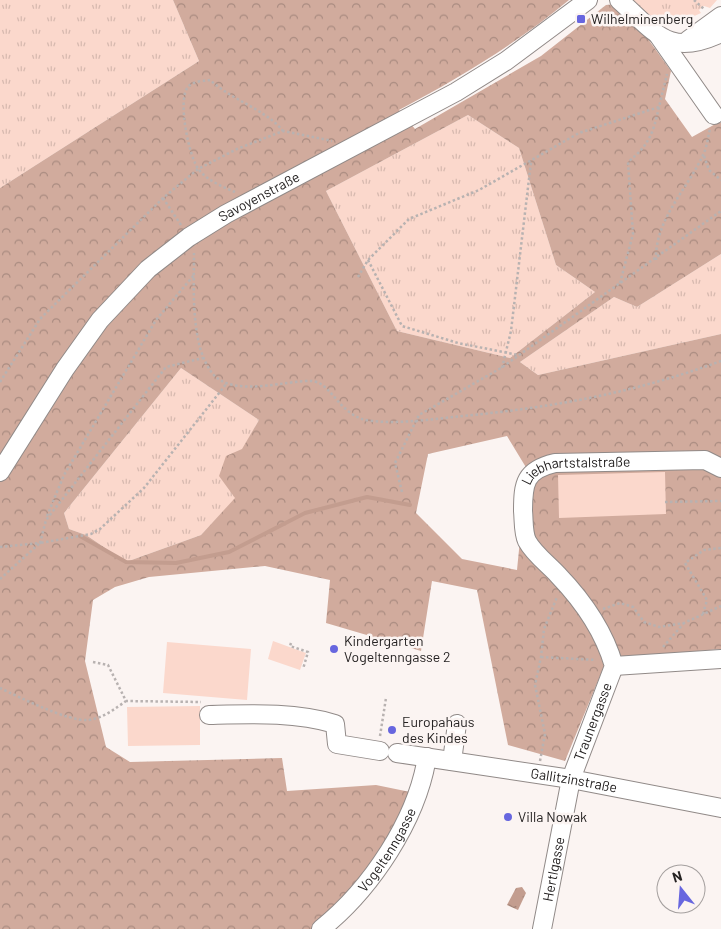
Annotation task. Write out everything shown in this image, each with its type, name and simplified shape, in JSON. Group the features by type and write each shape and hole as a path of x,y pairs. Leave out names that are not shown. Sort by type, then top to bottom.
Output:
{"street":[{"name":"Savoyenstraße","path":"0,472 65,369 100,320 148,270 189,237 226,214 456,92 506,61 588,0"},
{"path":"619,0 676,50 714,116"},
{"path":"676,50 721,16"},
{"path":"676,50 721,33"},
{"name":"Liebhartstalstraße","path":"614,666 590,614 566,584 530,545 525,534 524,488 527,480 536,470 555,463 705,460 721,468"},
{"path":"614,666 721,660"},
{"name":"Traunergasse","path":"571,779 614,666"},
{"name":"Gallitzinstraße","path":"209,714 263,714 317,719 335,724 337,744 571,779 721,808"},
{"path":"452,761 457,724"},
{"name":"Vogeltenngasse","path":"321,929 357,893 384,858 406,824 422,786 427,757"},
{"name":"Hertlgasse","path":"542,929 571,779"}],"path":[{"path":"620,284 633,234 628,162 644,149 654,128 676,50"},
{"path":"241,195 211,180 198,169 186,132 183,99 188,87 199,81 210,80 238,101 274,120 283,131"},
{"path":"358,277 368,260 409,219 479,190 579,133 659,107"},
{"path":"656,260 656,248 662,227 676,197 703,155 714,116"},
{"path":"0,382 40,318 163,198 198,169 237,149 283,131 337,142"},
{"path":"703,155 709,170 721,180"},
{"path":"501,368 511,331 531,162"},
{"path":"163,198 189,237 194,252 196,322 203,358 213,375 227,384 263,386 313,381 324,386 344,410 358,420 388,422 528,410 599,398 679,376 721,361"},
{"path":"402,492 395,464 419,415 520,356 656,260 721,211"},
{"path":"368,260 402,326 458,343 520,356"},
{"path":"0,579 40,543 46,520 64,476 156,320 194,275"},
{"path":"46,520 166,367 203,358"},
{"path":"0,546 40,543 91,534 100,529 144,488 227,384"},
{"path":"665,502 721,501"},
{"path":"702,614 707,600 685,563 704,550 721,548"},
{"path":"538,775 545,734 544,722 534,692 544,629 560,590 566,584"},
{"path":"590,614 620,602 633,608 644,622 659,627 684,623 721,606"},
{"path":"650,664 684,623"},
{"path":"291,643 290,646 308,652 303,668"},
{"path":"541,657 593,659 614,666"},
{"path":"93,662 108,665 126,701"},
{"path":"0,688 50,711 88,720 112,711 126,701 203,702 209,714"},
{"path":"385,751 386,698"}],"green space":[{"path":"0,0 173,0 199,61 0,188"},
{"path":"173,0 569,0 487,60 399,110 415,129 541,56 606,5 616,4 638,25 671,71 665,99 692,137 719,122 721,123 721,254 637,307 614,297 520,362 538,375 721,334 721,649 607,659 565,761 508,745 477,590 432,581 421,651 326,623 330,580 265,566 149,577 115,587 93,600 85,661 106,747 130,762 282,758 287,791 376,785 415,793 368,871 314,929 0,929 0,188 199,61","holes":["468,115 519,148 556,265 595,292 510,358 397,331 326,191","181,368 259,420 242,449 226,456 219,476 235,498 201,535 126,562 86,535 69,529 64,513","507,436 527,469 517,570 462,559 416,513 428,454"]},
{"path":"628,0 717,0 710,8 704,6 699,10 701,13 681,20 671,20 654,17"},
{"path":"468,115 519,148 556,265 595,292 510,358 397,331 326,191"},
{"path":"721,254 721,334 538,375 520,362 614,297 637,307"},
{"path":"181,368 259,420 242,450 226,457 236,498 201,535 126,562 86,535 69,529 64,513"},
{"path":"665,472 666,514 559,518 558,475"},
{"path":"273,641 306,653 300,670 268,659"},
{"path":"167,642 251,649 247,700 163,693"},
{"path":"200,706 200,745 128,746 127,707"}],"water":[{"path":"522,887 526,893 518,910 507,905 516,888"}],"waterway":[{"path":"80,536 126,562 176,563 229,552 305,513 367,497 410,505"}],"place":[{"name":"Wilhelminenberg","path":"581,19"},
{"name":"Kindergarten Vogeltenngasse 2","path":"334,649"},
{"name":"Europahaus des Kindes","path":"392,730"},
{"name":"Villa Nowak","path":"508,817"}]}
